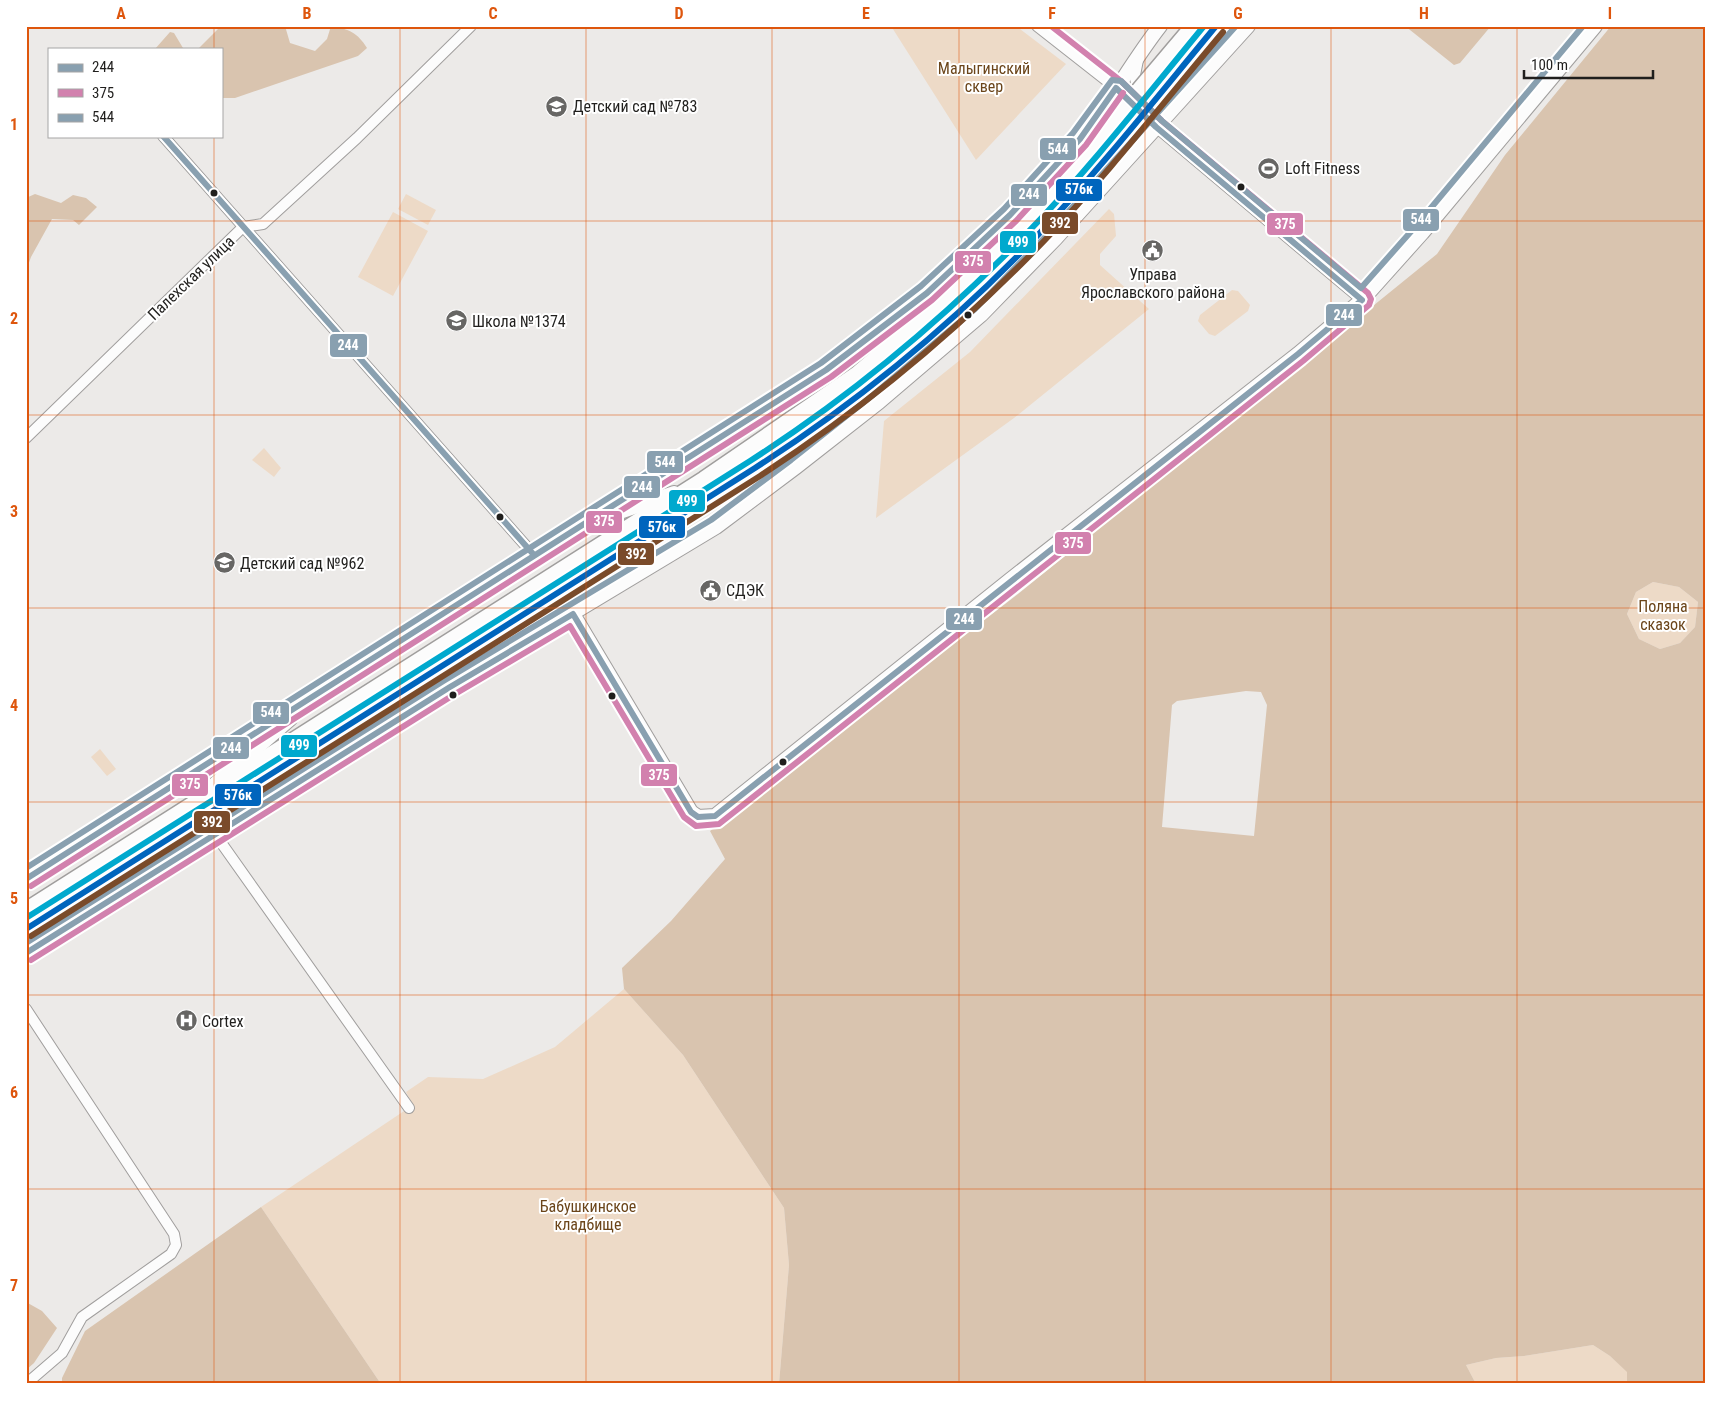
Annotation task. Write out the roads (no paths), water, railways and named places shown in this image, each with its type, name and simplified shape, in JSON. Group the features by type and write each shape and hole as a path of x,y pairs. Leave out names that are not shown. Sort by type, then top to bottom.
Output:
{"main road":[{"path":"26,910 704,479 858,374 973,274 1043,202 1193,26"},
{"path":"26,929 771,457 883,378 951,318 1058,213 1216,26"}],"street":[{"name":"Палехская улица","path":"26,438 243,227 263,224 357,138 471,26"},
{"path":"1037,26 1116,88 1152,123 1362,300"},
{"path":"26,879 826,370 881,330 928,293 1010,215 1080,139 1160,26"},
{"path":"26,953 192,848 350,752 450,687 716,526 878,402 981,315 1118,171 1152,123 1248,26"},
{"path":"573,614 691,812 698,816 715,816 1010,580 1298,354 1362,300 1422,234 1596,26"},
{"path":"1141,51 1135,75 1135,86 1137,96 1152,123"},
{"path":"1080,139 1097,133 1106,133 1114,137 1122,153 1118,171"},
{"path":"165,138 534,555"},
{"path":"581,525 660,498 704,479"},
{"path":"192,805 315,694"},
{"path":"192,848 213,829 255,798 302,755"},
{"path":"215,834 409,1108"},
{"path":"26,1009 174,1234 176,1245 171,1254 82,1317 62,1353 26,1384"}],"place":[{"name":"Детский сад №783","path":"557,106"},
{"name":"Loft Fitness","path":"1269,168"},
{"name":"Управа Ярославского района","path":"1153,250"},
{"name":"Школа №1374","path":"456,321"},
{"name":"Детский сад №962","path":"224,563"},
{"name":"СДЭК","path":"710,590"},
{"name":"Cortex","path":"186,1021"}],"park label":[{"name":"Малыгинский сквер","path":"984,77"},
{"name":"Поляна сказок","path":"1663,615"},
{"name":"Бабушкинское кладбище","path":"588,1215"}]}
